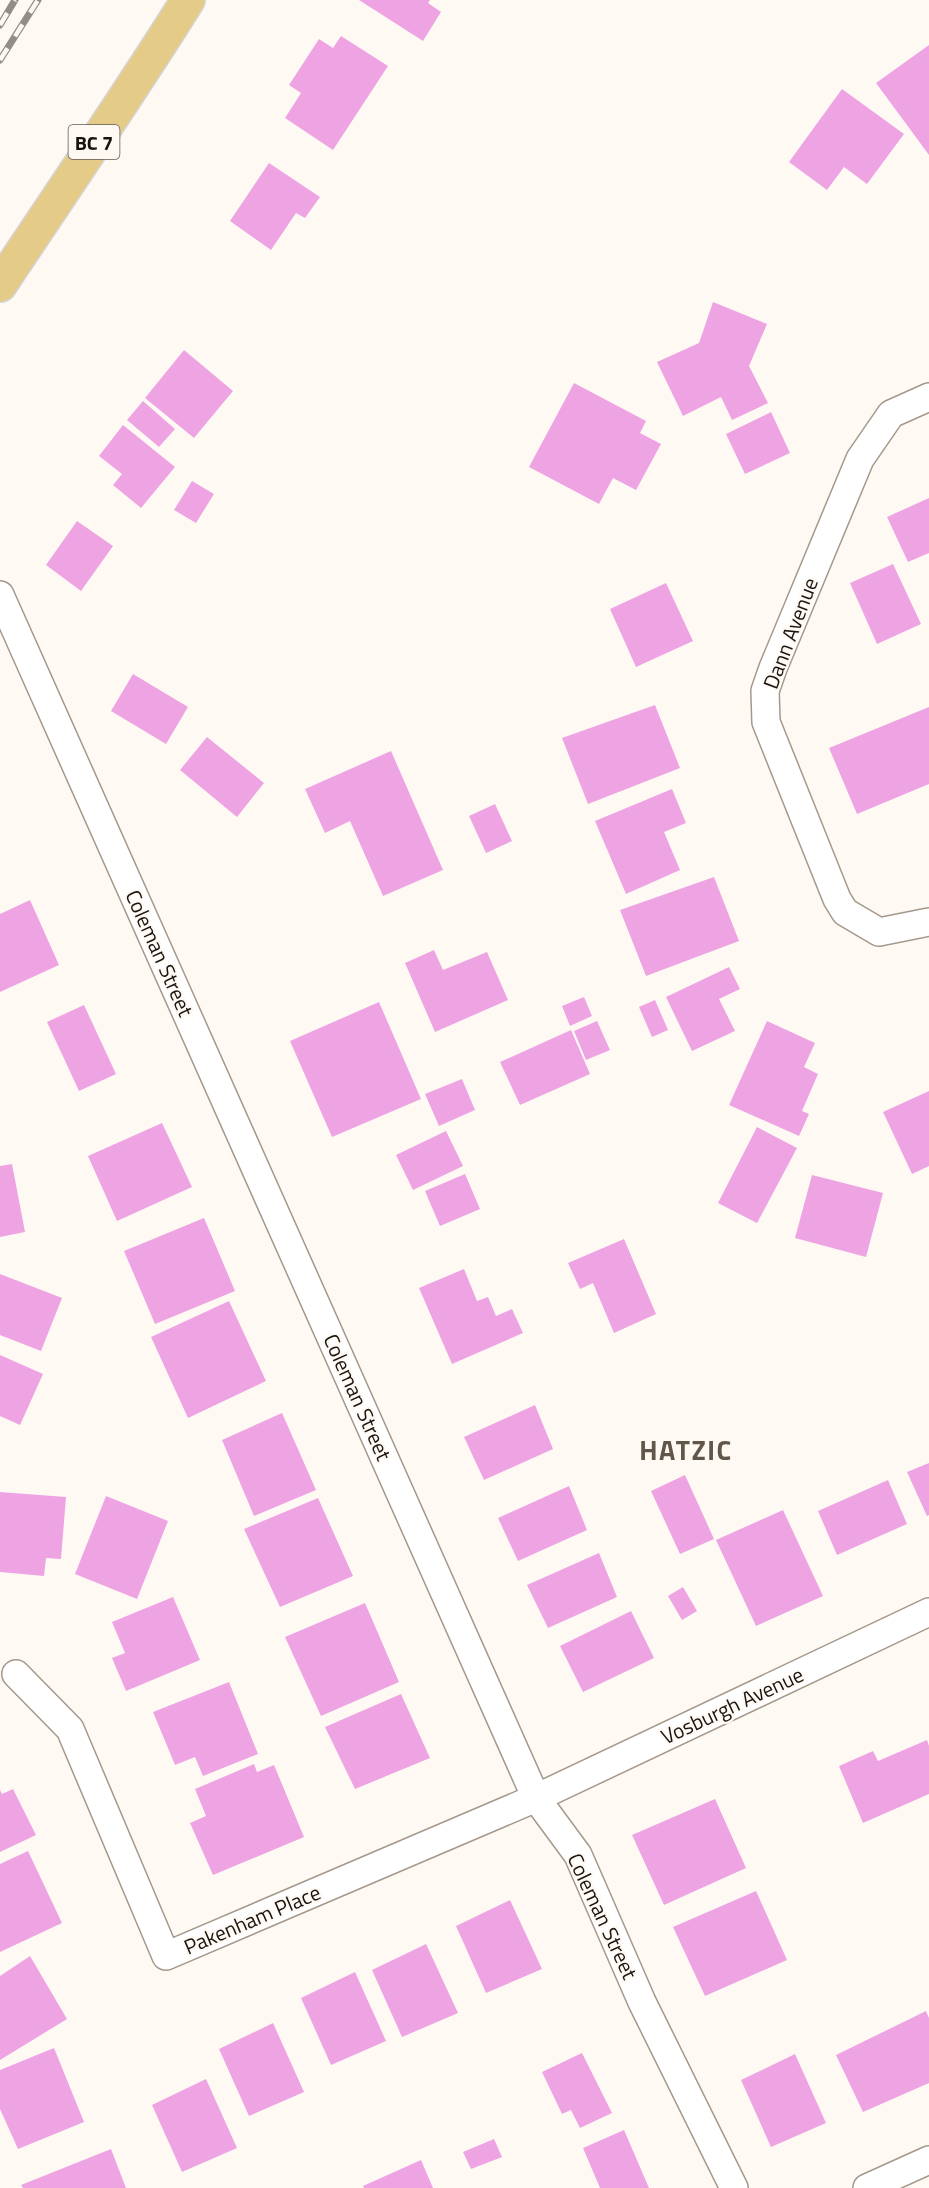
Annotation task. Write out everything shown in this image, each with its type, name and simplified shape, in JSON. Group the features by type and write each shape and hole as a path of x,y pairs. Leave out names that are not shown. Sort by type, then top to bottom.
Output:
{"main road":[{"name":"BC 7","path":"0,285 129,93 188,0"}],"street":[{"name":"Dann Avenue","path":"929,397 891,414 860,459 777,656 765,691 766,722 844,912 879,932 929,922"},
{"name":"Coleman Street","path":"0,595 536,1798 578,1855 642,2002 734,2188"},
{"name":"Vosburgh Avenue","path":"536,1798 929,1612"},
{"name":"Pakenham Place","path":"16,1674 70,1729 166,1956 536,1798"},
{"path":"867,2188 929,2160"}],"building":[{"path":"359,0 430,0 428,3 441,12 423,41"},
{"path":"341,36 388,66 333,150 285,118 301,93 289,85 319,39 333,48"},
{"path":"929,45 929,155 876,83"},
{"path":"842,89 904,134 867,184 844,167 827,190 789,162"},
{"path":"269,163 320,197 305,218 296,213 271,250 230,221"},
{"path":"713,302 767,324 749,366 768,403 732,420 721,397 683,416 657,362 699,343"},
{"path":"184,350 233,391 194,438 145,398"},
{"path":"574,383 646,421 640,433 661,444 636,490 613,478 599,504 529,467"},
{"path":"143,401 175,429 159,447 127,420"},
{"path":"771,412 790,453 745,474 726,434"},
{"path":"123,425 175,467 141,508 113,485 122,474 99,456"},
{"path":"192,481 214,494 196,523 174,510"},
{"path":"929,498 929,553 908,562 887,517"},
{"path":"77,521 113,546 81,591 46,565"},
{"path":"893,564 921,624 877,644 850,583"},
{"path":"666,583 693,641 636,667 610,609"},
{"path":"133,674 188,707 166,744 111,711"},
{"path":"655,705 680,768 588,804 562,738"},
{"path":"929,707 929,784 857,814 829,748"},
{"path":"207,737 264,783 237,817 180,770"},
{"path":"391,751 443,870 383,896 350,821 325,833 305,789"},
{"path":"672,789 686,823 664,832 680,870 626,894 595,821"},
{"path":"495,804 512,841 486,853 469,816"},
{"path":"714,877 739,941 646,976 620,910"},
{"path":"30,900 59,965 0,992 0,914"},
{"path":"434,950 443,970 487,952 508,1000 435,1032 405,963"},
{"path":"729,967 740,989 719,999 735,1031 692,1051 666,997"},
{"path":"584,997 592,1016 570,1026 562,1006"},
{"path":"655,1000 668,1030 652,1037 639,1007"},
{"path":"379,1002 421,1099 332,1137 290,1041"},
{"path":"84,1005 116,1074 79,1091 47,1022"},
{"path":"597,1021 610,1050 586,1060 574,1031"},
{"path":"767,1021 815,1043 804,1067 818,1074 802,1111 809,1114 799,1136 729,1105"},
{"path":"571,1030 590,1074 520,1105 500,1062"},
{"path":"462,1079 475,1110 439,1126 425,1094"},
{"path":"929,1091 929,1166 912,1174 883,1112"},
{"path":"162,1123 192,1187 117,1221 88,1156"},
{"path":"757,1127 797,1148 757,1223 718,1203"},
{"path":"446,1131 463,1166 413,1190 396,1155"},
{"path":"12,1164 25,1232 0,1237 0,1166"},
{"path":"465,1174 480,1209 440,1226 425,1191"},
{"path":"812,1175 883,1193 866,1257 795,1238"},
{"path":"204,1218 235,1291 155,1324 124,1251"},
{"path":"624,1239 656,1314 614,1333 593,1283 580,1289 568,1263"},
{"path":"464,1269 477,1301 488,1297 496,1316 512,1309 523,1333 452,1364 419,1288"},
{"path":"0,1274 62,1298 41,1351 0,1335"},
{"path":"229,1301 266,1381 188,1418 151,1337"},
{"path":"0,1355 43,1374 20,1425 0,1416"},
{"path":"535,1405 553,1449 484,1480 464,1437"},
{"path":"282,1413 316,1490 254,1516 222,1440"},
{"path":"929,1463 929,1515 927,1516 907,1472"},
{"path":"685,1475 714,1539 680,1554 651,1491"},
{"path":"888,1480 907,1524 837,1555 818,1511"},
{"path":"569,1486 587,1530 518,1561 498,1518"},
{"path":"0,1492 66,1497 61,1559 46,1558 44,1576 0,1572"},
{"path":"106,1496 168,1521 137,1599 75,1574"},
{"path":"318,1498 353,1576 280,1607 244,1529"},
{"path":"783,1510 823,1596 756,1626 716,1540"},
{"path":"599,1553 617,1597 548,1628 527,1585"},
{"path":"683,1587 697,1611 682,1620 668,1596"},
{"path":"173,1597 200,1660 126,1691 112,1658 125,1653 112,1622"},
{"path":"365,1603 399,1682 321,1716 285,1637"},
{"path":"631,1611 654,1658 583,1692 560,1646"},
{"path":"229,1682 258,1754 203,1776 195,1757 175,1765 153,1712"},
{"path":"401,1694 430,1758 355,1789 325,1727"},
{"path":"927,1740 929,1794 863,1823 839,1766 873,1751 878,1761"},
{"path":"254,1764 257,1772 274,1765 304,1837 213,1875 190,1823 206,1816 195,1789"},
{"path":"13,1789 36,1835 0,1852 0,1790 2,1794"},
{"path":"715,1799 746,1868 664,1905 632,1835"},
{"path":"28,1851 62,1923 0,1952 0,1864"},
{"path":"756,1891 787,1960 705,1996 673,1927"},
{"path":"510,1900 542,1969 486,1993 456,1926"},
{"path":"426,1944 458,2013 402,2037 372,1970"},
{"path":"30,1956 67,2019 0,2060 0,1976"},
{"path":"355,1972 386,2041 331,2065 301,1998"},
{"path":"926,2011 929,2018 929,2083 863,2112 836,2055"},
{"path":"273,2023 304,2092 249,2116 219,2049"},
{"path":"54,2048 84,2122 18,2149 0,2109 0,2070"},
{"path":"582,2053 612,2113 580,2128 571,2110 562,2114 542,2072"},
{"path":"795,2054 826,2123 771,2147 741,2080"},
{"path":"206,2079 237,2148 182,2172 152,2105"},
{"path":"624,2130 649,2188 600,2188 583,2148"},
{"path":"494,2139 502,2157 471,2169 463,2152"},
{"path":"111,2149 126,2188 23,2188 21,2185"},
{"path":"421,2160 433,2188 364,2188 363,2186"}],"railway":[{"path":"0,25 15,0"},
{"path":"0,60 38,0"}],"district":[{"name":"HATZIC","path":"686,1449"}]}
